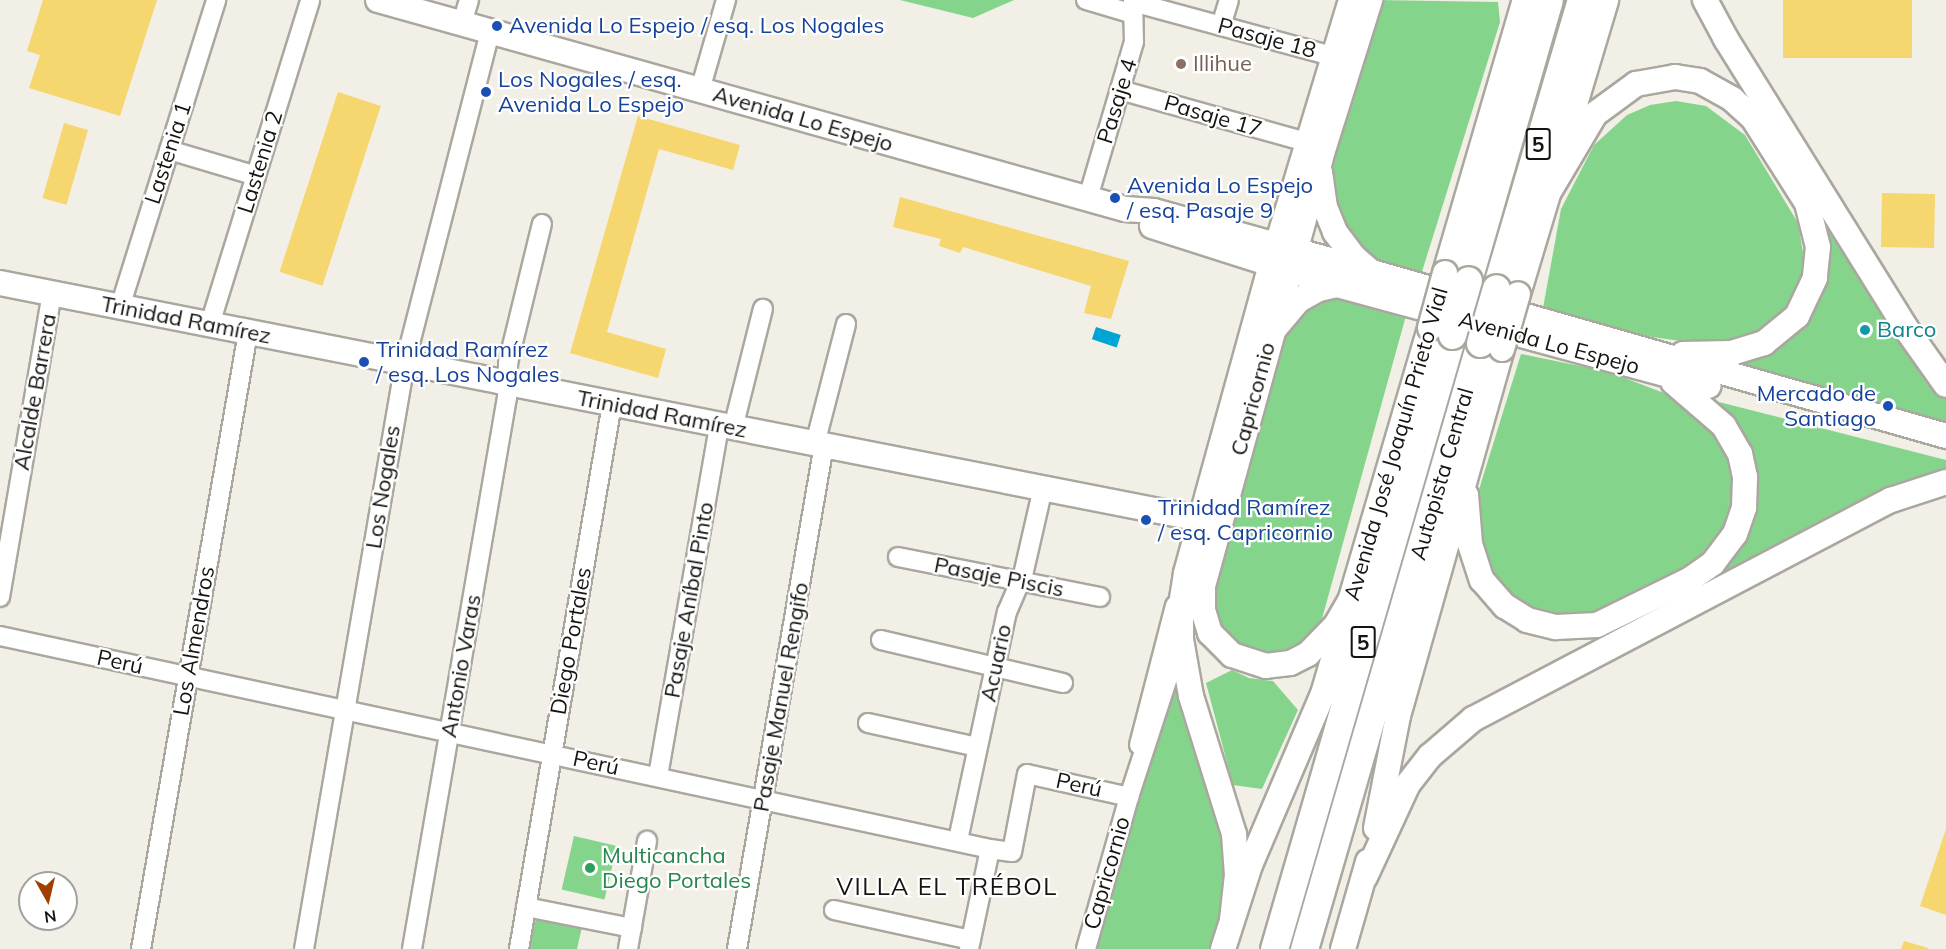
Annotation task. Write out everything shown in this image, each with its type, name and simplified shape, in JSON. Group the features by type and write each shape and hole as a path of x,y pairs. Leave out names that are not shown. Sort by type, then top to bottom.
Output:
{"highway":[{"name":"Autopista Central","path":"1274,949 1457,276 1548,0"},
{"name":"Autopista Central","path":"1304,949 1491,346 1581,0"}],"main road":[{"name":"Avenida Lo Espejo","path":"378,0 1088,198 1125,209 1158,228 1380,277 1653,362 1946,446"},
{"path":"1341,26 1346,0"},
{"name":"Capricornio","path":"1195,573 1313,151 1332,56 1351,0"},
{"name":"Capricornio","path":"1313,151 1370,0"},
{"path":"1504,0 1507,60"},
{"name":"Avenida José Joaquín Prieto Vial","path":"1457,276 1507,60 1525,0"},
{"path":"1507,291 1546,197 1606,0"},
{"path":"1706,0 1726,39 1900,320 1946,385"},
{"path":"1546,197 1594,114 1621,92 1648,80 1675,77 1712,86 1743,108 1761,129 1800,189 1812,217 1817,262 1808,298 1787,326 1754,348 1732,353 1653,362"},
{"path":"1313,151 1323,196 1335,232 1354,257 1380,277"},
{"name":"Avenida Lo Espejo","path":"1283,257 1337,285 1946,436"},
{"name":"Capricornio","path":"1210,519 1271,334 1283,257"},
{"name":"Trinidad Ramírez","path":"0,283 820,445 1210,519"},
{"path":"1271,334 1299,300 1319,289 1337,285"},
{"name":"Avenida José Joaquín Prieto Vial","path":"1223,949 1261,839 1316,714 1351,599 1441,332"},
{"path":"1343,949 1365,877 1398,716 1467,472 1491,346"},
{"path":"1467,472 1467,520 1477,569 1496,599 1521,616 1556,627 1597,625 1689,580 1717,558 1735,534 1744,508 1745,477 1740,454 1724,426 1653,362"},
{"path":"1365,877 1408,784 1430,756 1473,719 1890,500 1946,482"},
{"path":"1195,573 1210,633 1232,656 1254,665 1278,666 1308,654 1336,625 1351,599"},
{"path":"1195,573 1181,639 1194,706 1234,834 1237,875 1232,920"}],"street":[{"name":"Lastenia 1","path":"120,307 216,0"},
{"name":"Lastenia 2","path":"210,324 310,0"},
{"path":"462,24 469,0"},
{"path":"700,90 726,0"},
{"name":"Pasaje 18","path":"1086,0 1132,5 1332,56"},
{"path":"1221,26 1229,0"},
{"name":"Pasaje 4","path":"1088,198 1134,42 1132,5"},
{"name":"Los Nogales","path":"304,949 405,363 490,31"},
{"name":"Pasaje 17","path":"1120,90 1313,151"},
{"path":"169,150 256,176"},
{"name":"Antonio Varas","path":"412,949 450,732 507,383 508,363 542,224"},
{"name":"Alcalde Barrera","path":"0,597 52,294"},
{"name":"Pasaje Aníbal Pinto","path":"658,776 726,426 763,309"},
{"name":"Pasaje Manuel Rengifo","path":"737,949 820,445 846,324"},
{"name":"Los Almendros","path":"141,949 248,332"},
{"name":"Diego Portales","path":"519,949 612,404"},
{"name":"Acuario","path":"958,840 1007,612 1020,583 1043,488"},
{"name":"Pasaje Piscis","path":"898,557 1020,583 1100,597"},
{"name":"Capricornio","path":"1129,797 1146,705 1195,573"},
{"name":"Perú","path":"0,636 763,798 990,849 1012,852 1027,774 1129,797"},
{"name":"Capricornio","path":"1086,949 1129,797 1181,639"},
{"path":"881,640 1063,683"},
{"path":"868,723 977,747"},
{"path":"628,949 647,841"},
{"path":"834,910 970,944 990,849"},
{"path":"526,907 632,928"}],"green space":[{"path":"900,0 1014,0 973,18"},
{"path":"1376,0 1498,2 1500,22 1420,278 1382,267 1344,235 1331,198 1334,162"},
{"path":"1676,101 1706,106 1745,135 1798,223 1805,264 1803,278 1791,306 1773,324 1743,341 1702,344 1652,337 1543,308 1561,209 1594,145 1627,115 1650,105"},
{"path":"1826,228 1946,397 1946,431 1732,364 1776,347"},
{"path":"1327,294 1407,312 1320,626 1313,638 1275,659 1224,643 1207,585 1291,314"},
{"path":"1521,354 1609,372 1677,398 1687,403 1729,448 1737,488 1726,529 1703,559 1603,614 1543,617 1504,596 1479,549 1477,496"},
{"path":"1719,402 1946,460 1946,475 1699,589 1724,565 1748,446 1736,422"},
{"path":"1178,668 1227,833 1231,876 1211,949 1094,949"},
{"path":"1232,670 1249,678 1273,681 1298,710 1262,789 1233,785 1206,683"},
{"name":"Multicancha Diego Portales","path":"574,836 617,846 604,899 562,890"},
{"path":"536,918 582,927 577,949 529,949"}],"water":[{"path":"1096,327 1121,335 1117,347 1092,339"}],"building":[{"path":"43,0 157,0 120,116 29,88 40,55 27,51"},
{"path":"1783,0 1912,0 1912,58 1783,58"},
{"path":"338,92 381,106 322,286 280,272"},
{"path":"638,116 740,145 733,170 659,149 607,332 666,349 658,378 570,353"},
{"path":"64,123 88,130 67,205 43,198"},
{"path":"1882,193 1935,194 1934,248 1881,247"},
{"path":"900,197 1129,261 1111,319 1084,313 1091,286 963,247 960,253 939,246 941,239 893,227"},
{"path":"1946,829 1946,915 1920,906"},
{"path":"1904,941 1928,948 1928,949 1901,949"}],"place":[{"name":"Avenida Lo Espejo / esq. Los Nogales","path":"497,26"},
{"name":"Illihue","path":"1181,64"},
{"name":"Los Nogales / esq. Avenida Lo Espejo","path":"486,92"},
{"name":"Avenida Lo Espejo / esq. Pasaje 9","path":"1115,198"},
{"name":"Barco","path":"1865,330"},
{"name":"Trinidad Ramírez / esq. Los Nogales","path":"364,362"},
{"name":"Mercado de Santiago","path":"1888,406"},
{"name":"Trinidad Ramírez / esq. Capricornio","path":"1146,520"},
{"name":"Multicancha Diego Portales","path":"590,868"}],"district":[{"name":"VILLA EL TRÉBOL","path":"947,887"}]}
